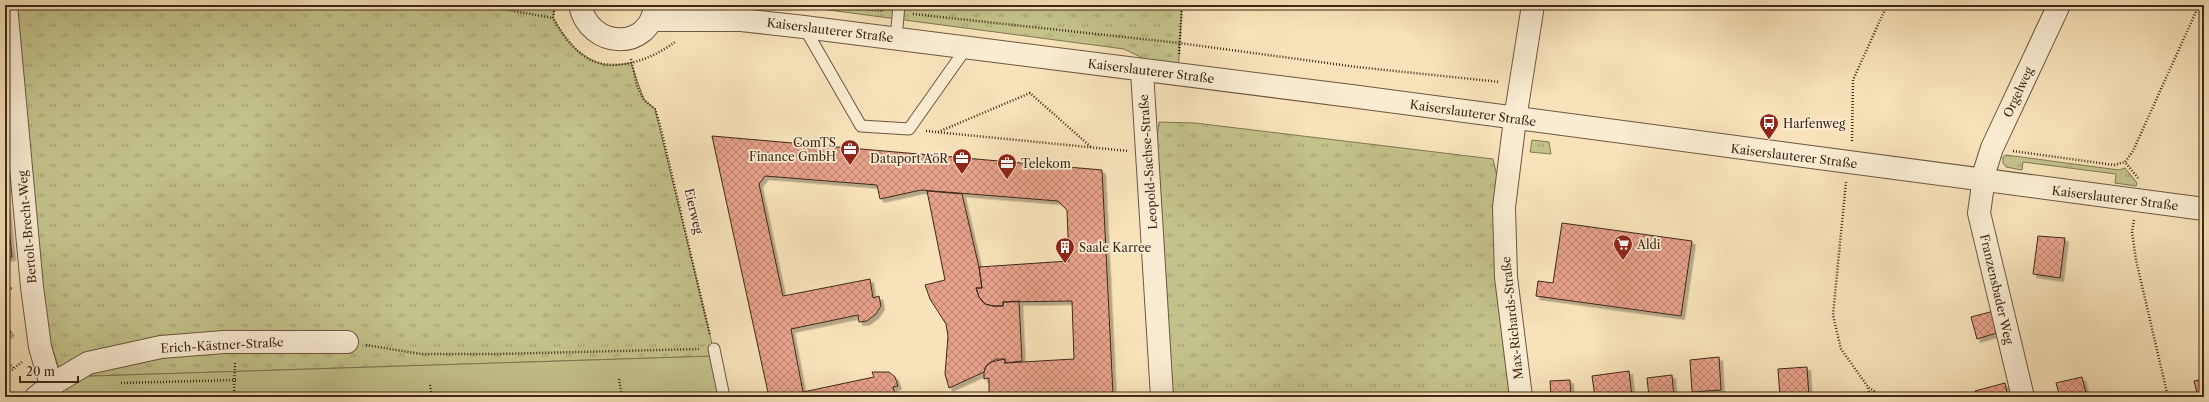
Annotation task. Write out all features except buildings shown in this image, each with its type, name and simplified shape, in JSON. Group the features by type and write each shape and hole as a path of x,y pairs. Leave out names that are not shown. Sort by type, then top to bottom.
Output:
{"street":[{"name":"Bertolt-Brecht-Weg","path":"6,5 32,287 48,393"},
{"path":"579,5 584,19 597,33 616,40 628,38 645,28 653,13"},
{"name":"Kaiserslauterer Straße","path":"691,5 741,20"},
{"path":"1515,119 1533,5"},
{"name":"Orgelweg","path":"1984,180 1992,148 2059,5"},
{"name":"Kaiserslauterer Straße","path":"653,13 741,20 896,38 2204,209"},
{"name":"Leopold-Sachse-Straße","path":"1142,70 1162,397"},
{"name":"Max-Richards-Straße","path":"1515,119 1504,207 1506,270 1521,397"},
{"name":"Franzensbader Weg","path":"1984,180 1979,213 2023,397"},
{"name":"Erich-Kästner-Straße","path":"48,393 88,363 161,347 224,342 347,342"}],"lane":[{"path":"896,38 899,9"},
{"path":"804,27 861,126 909,129 967,47"},
{"path":"714,349 724,397"}],"path":[{"path":"479,5 553,18 555,5"},
{"path":"821,5 899,9 1179,43 1357,67 1520,84"},
{"path":"1178,75 1182,5"},
{"path":"1883,397 1868,387 1841,349 1833,315 1847,163 1853,136 1853,80 1887,5"},
{"path":"1992,148 2114,165 2125,162 2134,151 2199,5"},
{"name":"Eierweg","path":"628,38 631,63 637,86 644,100 655,109 660,125 714,349"},
{"path":"938,132 1030,93 1092,148"},
{"path":"909,129 1148,154"},
{"path":"2125,162 2141,183 2132,232 2136,260 2168,397"},
{"path":"347,342 421,354 499,354 714,349"},
{"path":"5,358 14,369"},
{"path":"618,379 622,397"},
{"path":"121,383 236,380 233,388 235,397"},
{"path":"430,385 432,397"},
{"path":"1868,387 1870,397"}],"green space":[{"path":"9,5 555,5 553,18 568,41 581,53 597,62 606,65 631,63 644,100 655,109 715,356 62,377 32,287"},
{"path":"791,5 1182,5 1178,75 1124,49"},
{"path":"1159,122 1195,123 1493,159 1504,207 1521,397 1162,397 1155,154"},
{"path":"1532,140 1549,142 1551,154 1530,152"},
{"path":"2006,155 2119,170 2125,168 2137,183 2136,186 2115,183 2116,174 2023,162 2022,170 2006,167 2003,163 2003,157"},
{"path":"715,356 723,397 69,397 62,377"}],"place":[{"name":"Harfenweg","path":"1769,140"},
{"name":"ComTS Finance GmbH","path":"850,166"},
{"name":"Dataport AöR","path":"962,175"},
{"name":"Telekom","path":"1007,180"},
{"name":"Aldi","path":"1623,261"},
{"name":"Saale Karree","path":"1065,264"}]}
